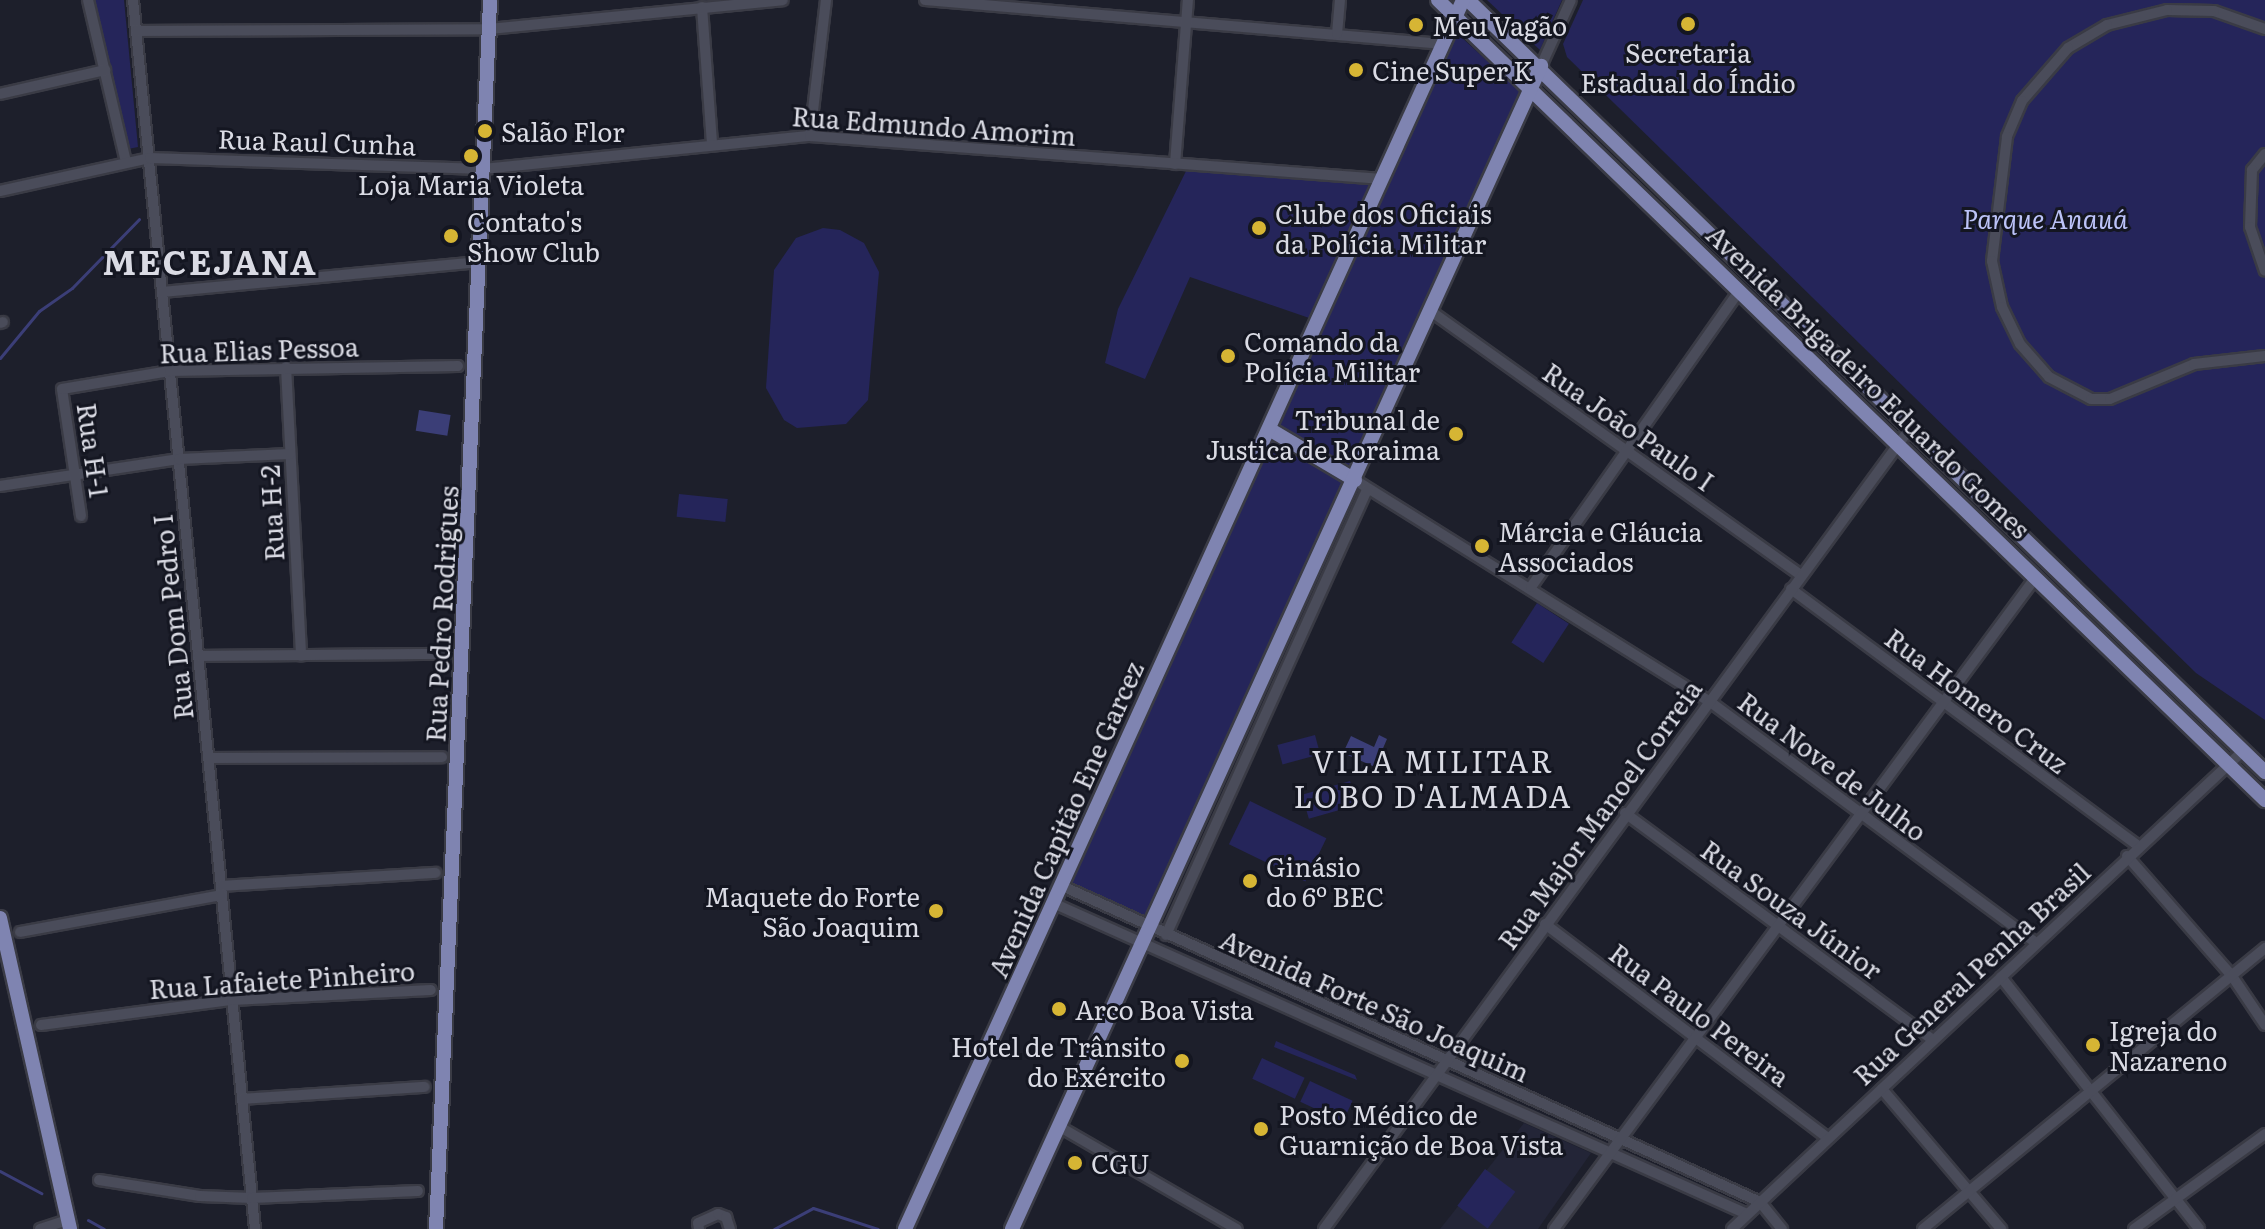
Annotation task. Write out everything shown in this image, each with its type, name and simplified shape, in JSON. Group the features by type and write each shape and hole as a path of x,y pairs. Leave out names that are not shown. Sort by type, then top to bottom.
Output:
{"main road":[{"name":"Rua Pedro Rodrigues","path":"436,1229 490,0"},
{"name":"Avenida Brigadeiro Eduardo Gomes","path":"1438,0 2265,800"},
{"name":"Avenida Brigadeiro Eduardo Gomes","path":"1465,0 1541,66 2265,772"},
{"name":"Avenida Capitão Ene Garcez","path":"905,1229 1465,0"},
{"path":"1012,1229 1143,943 1159,932 1361,485 1432,312 1541,66"},
{"path":"1269,429 1361,485"},
{"path":"0,918 69,1224"}],"street":[{"path":"88,0 126,162"},
{"name":"Rua Dom Pedro I","path":"133,0 255,1229"},
{"path":"136,31 489,29 783,0"},
{"path":"810,136 826,0"},
{"path":"925,0 1444,44"},
{"path":"1175,164 1188,0"},
{"path":"1337,34 1340,0"},
{"path":"1541,66 1571,0"},
{"path":"702,7 712,142"},
{"path":"2265,29 2214,11 2167,10 2107,25 2068,48 2022,101 2007,137 1992,261 2002,307 2020,344 2049,377 2077,394 2110,399 2194,364 2265,356"},
{"path":"0,94 105,70"},
{"name":"Rua Edmundo Amorim","path":"483,169 712,142 810,136 1382,179"},
{"path":"2265,154 2252,170 2250,227 2265,271"},
{"name":"Rua Raul Cunha","path":"0,191 150,158 483,169"},
{"path":"162,292 480,262"},
{"path":"1531,587 1740,290"},
{"name":"Rua João Paulo I","path":"1432,312 1801,575"},
{"name":"Rua Elias Pessoa","path":"62,389 170,371 458,366"},
{"name":"Rua H-2","path":"286,367 301,656"},
{"name":"Rua H-1","path":"62,389 81,516"},
{"name":"Rua Major Manoel Correia","path":"1324,1229 1437,1077 1625,813 1911,427"},
{"path":"0,486 179,459 290,454"},
{"name":"Rua Nove de Julho","path":"1361,485 1531,587 1709,701 2036,943"},
{"path":"1554,1229 2036,577"},
{"name":"Rua Homero Cruz","path":"1791,589 2137,845"},
{"path":"198,656 446,654"},
{"name":"Rua General Penha Brasil","path":"1732,1229 2137,845 2243,751"},
{"path":"208,758 442,757"},
{"name":"Rua Souza Júnior","path":"1625,813 1933,1040"},
{"path":"2127,856 2232,976 2265,1025"},
{"path":"20,932 221,890 436,873"},
{"name":"Avenida Forte São Joaquim","path":"1060,885 1760,1202"},
{"name":"Avenida Forte São Joaquim","path":"1053,903 1747,1214"},
{"name":"Rua Paulo Pereira","path":"1545,924 1828,1138"},
{"path":"1184,961 1191,946"},
{"path":"1923,1229 2265,948"},
{"path":"2001,977 2178,1198 2199,1229"},
{"name":"Rua Lafaiete Pinheiro","path":"41,1025 232,1000 431,990"},
{"path":"1316,1021 1322,1005"},
{"path":"242,1099 425,1087"},
{"path":"1882,1089 2001,1229"},
{"path":"1060,1127 1237,1229"},
{"path":"2134,1229 2265,1134"},
{"path":"99,1180 188,1195 252,1198 418,1191"},
{"path":"1760,1202 1782,1229"},
{"path":"699,1229 698,1223 718,1214 726,1217 730,1229"},
{"path":"40,1229 69,1224"}],"shaded area":[{"path":"419,410 451,415 447,436 416,431"},
{"path":"1379,735 1387,739 1375,767 1343,753 1351,736 1374,747"},
{"path":"1524,1123 1591,1153 1538,1229 1440,1229"}],"green space":[{"path":"94,0 124,0 138,147 128,149"},
{"path":"1487,0 1562,0 1540,50"},
{"name":"Parque Anauá","path":"1583,0 2265,0 2265,720 2196,673 1567,57 1563,44"},
{"path":"1460,36 1522,93 1152,928 1060,885 1280,425 1452,37"},
{"name":"Clube dos Oficiais da Polícia Militar","path":"1189,165 1382,179 1318,321 1190,277 1145,379 1105,363 1118,309"},
{"path":"823,228 840,230 864,243 879,272 868,400 846,424 797,428 784,420 766,388 774,270 796,238"},
{"path":"679,494 728,499 725,522 677,517"},
{"path":"1537,603 1569,624 1543,663 1511,642"},
{"path":"1315,735 1320,754 1283,764 1277,745"},
{"path":"1350,781 1357,805 1309,819 1302,795"},
{"path":"1250,801 1326,838 1305,881 1229,844"},
{"path":"1276,1041 1355,1075 1357,1080 1274,1047"},
{"path":"1262,1058 1305,1078 1295,1099 1252,1079"},
{"path":"1310,1081 1353,1101 1343,1122 1300,1102"},
{"path":"1485,1169 1515,1192 1488,1229 1457,1206"}],"waterway":[{"path":"0,358 39,311 72,288 139,219"},
{"path":"0,1171 41,1193"},
{"path":"774,1229 813,1208 878,1229"},
{"path":"88,1220 104,1229"}],"place":[{"name":"Secretaria Estadual do Índio","path":"1688,24"},
{"name":"Meu Vagão","path":"1416,25"},
{"name":"Cine Super K","path":"1356,70"},
{"name":"Salão Flor","path":"485,131"},
{"name":"Loja Maria Violeta","path":"471,156"},
{"name":"Clube dos Oficiais da Polícia Militar","path":"1259,228"},
{"name":"Contato's Show Club","path":"451,236"},
{"name":"Comando da Polícia Militar","path":"1228,356"},
{"name":"Tribunal de Justica de Roraima","path":"1456,434"},
{"name":"Márcia e Gláucia Associados","path":"1482,546"},
{"name":"Ginásio do 6º BEC","path":"1250,881"},
{"name":"Maquete do Forte São Joaquim","path":"936,911"},
{"name":"Arco Boa Vista","path":"1059,1009"},
{"name":"Igreja do Nazareno","path":"2093,1045"},
{"name":"Hotel de Trânsito do Exército","path":"1182,1061"},
{"name":"Posto Médico de Guarnição de Boa Vista","path":"1261,1129"},
{"name":"CGU","path":"1075,1163"}],"district":[{"name":"MECEJANA","path":"210,261"},
{"name":"VILA MILITAR LOBO D'ALMADA","path":"1433,777"}]}
